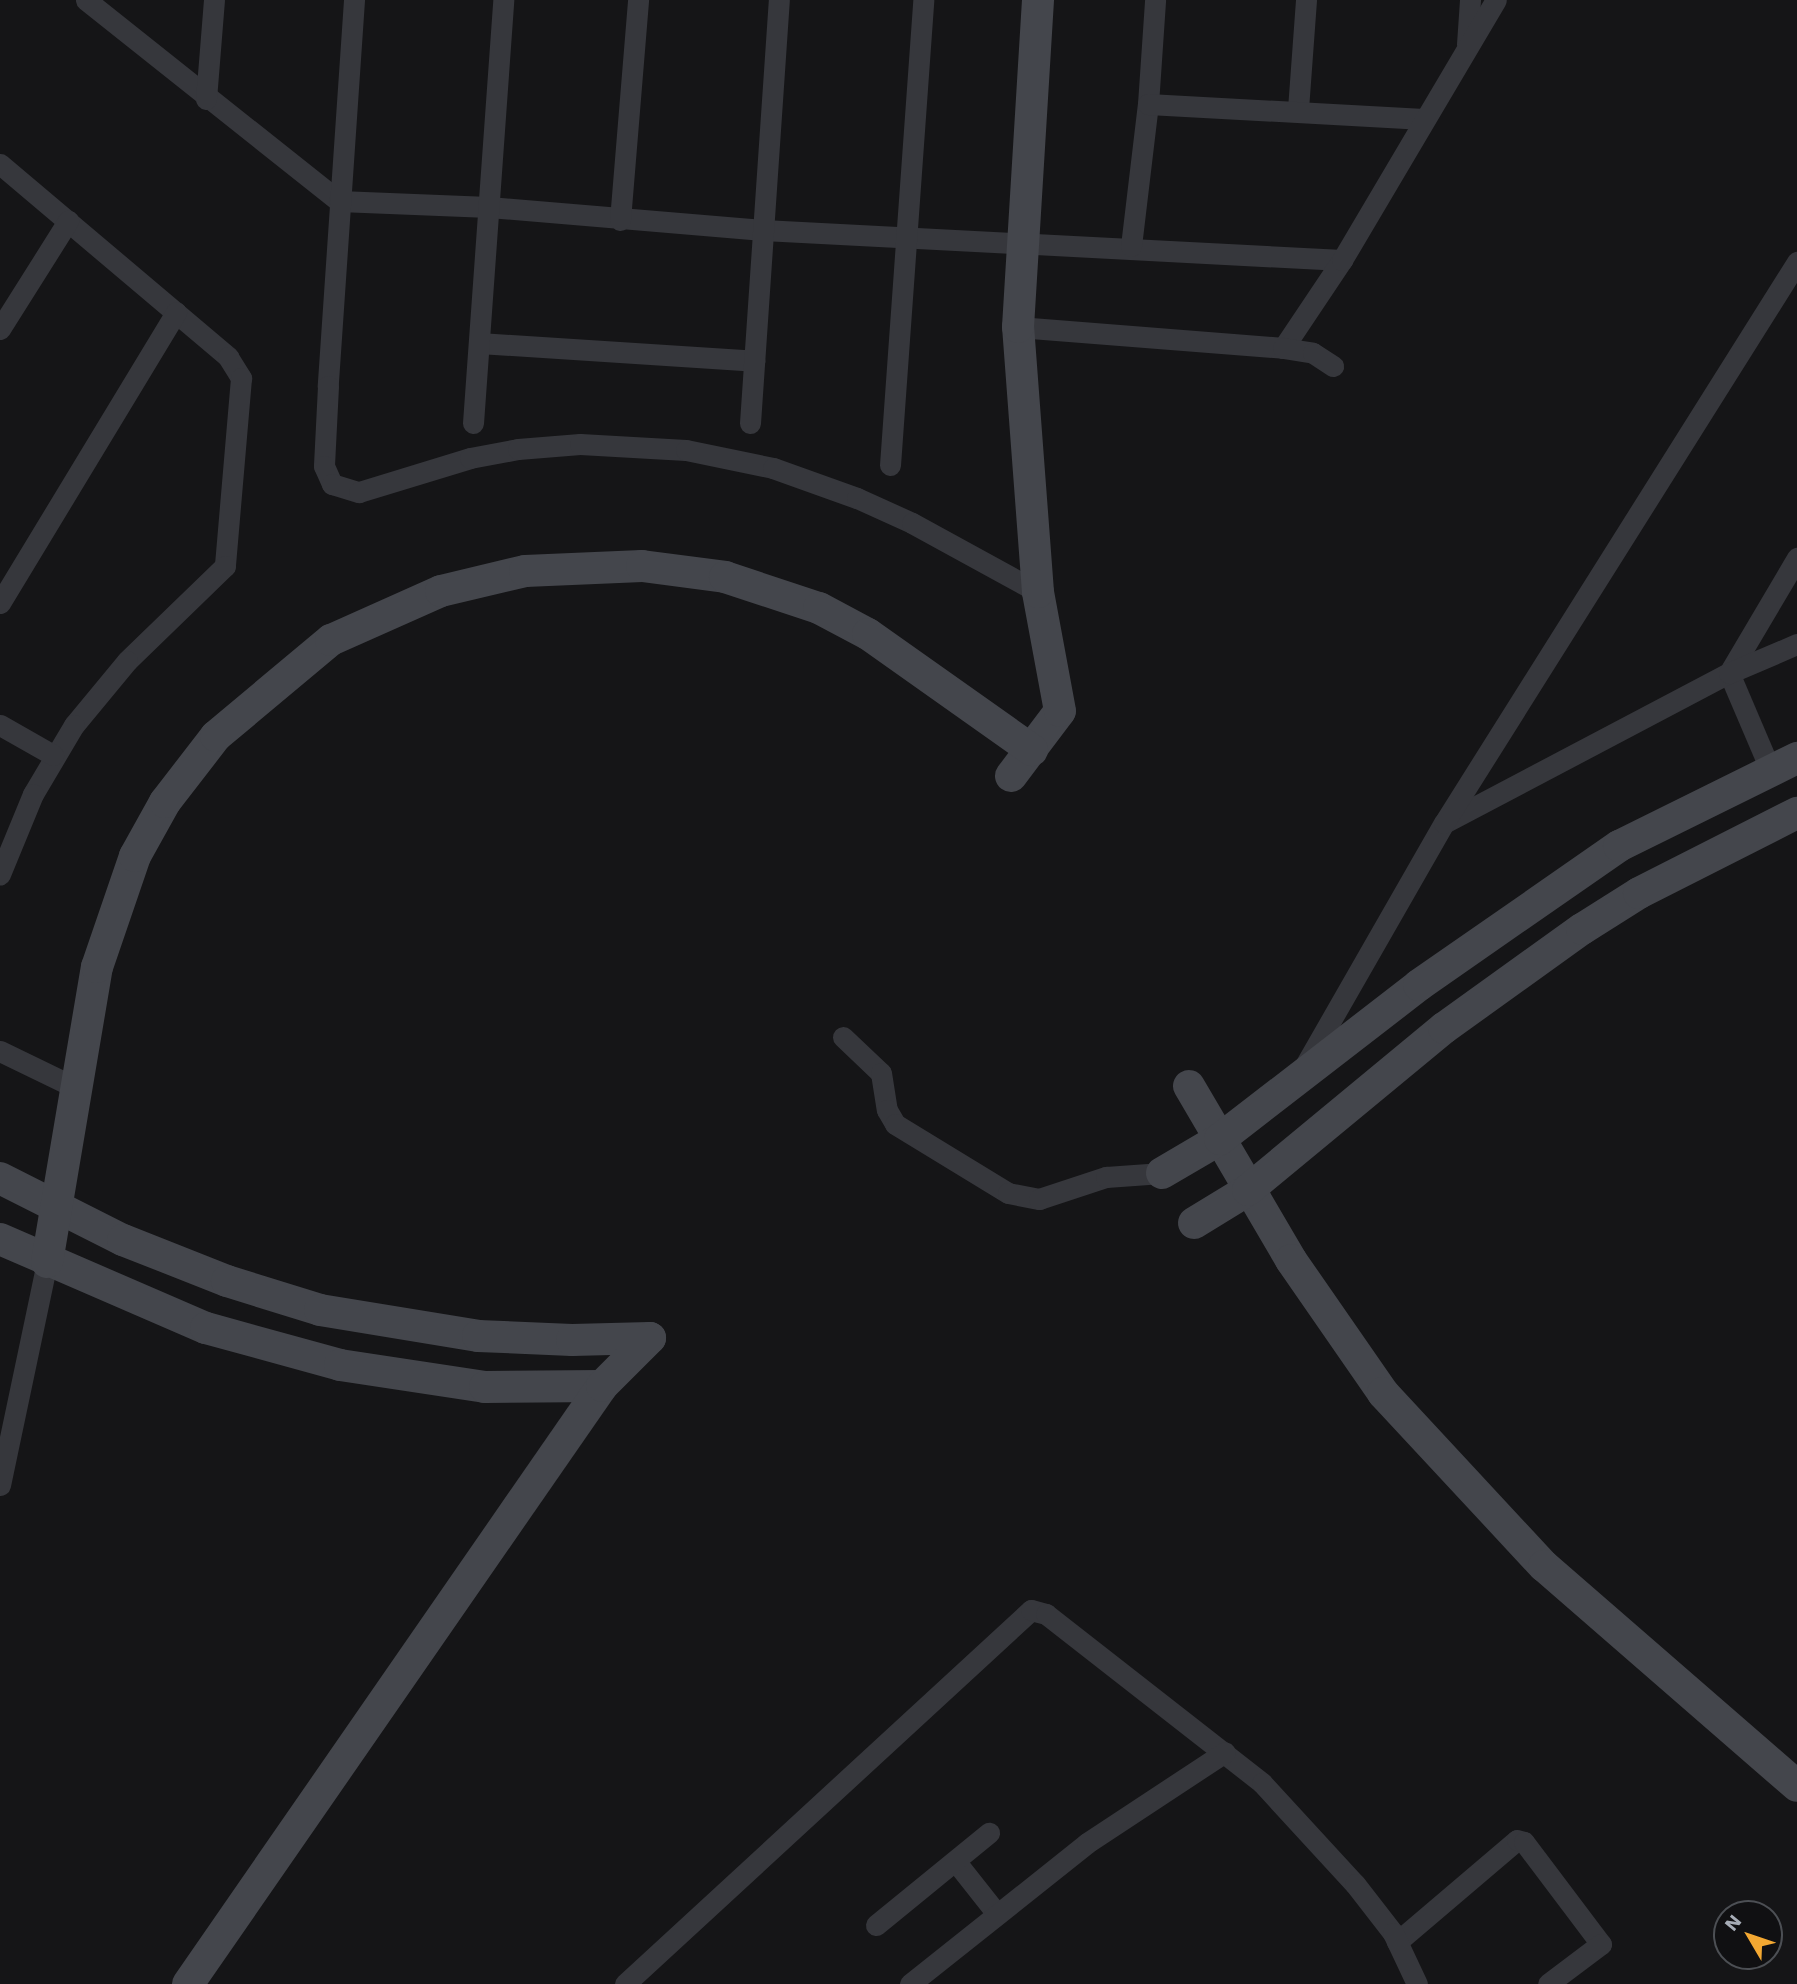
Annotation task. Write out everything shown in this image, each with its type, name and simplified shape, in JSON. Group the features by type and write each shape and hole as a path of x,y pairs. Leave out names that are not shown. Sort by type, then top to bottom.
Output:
{"street":[{"path":"86,0 206,99 340,201 489,207 763,230 1020,244 1131,246 1342,260"},
{"path":"206,99 214,0"},
{"path":"354,0 324,466 332,484 359,492 470,458 518,449 580,444 686,450 773,468 857,498 1038,592"},
{"path":"474,423 503,0"},
{"path":"620,220 638,0"},
{"path":"750,423 779,0"},
{"path":"890,465 923,0"},
{"path":"1011,776 1060,711 1038,592 1018,327 1020,244 1038,0"},
{"path":"1131,246 1148,104 1155,0"},
{"path":"1298,109 1306,0"},
{"path":"1467,46 1470,0"},
{"path":"1283,348 1342,260 1496,0"},
{"path":"1148,104 1298,109 1424,119"},
{"path":"0,164 228,357 241,378 227,558 220,574 169,618 97,695 53,755 0,874"},
{"path":"0,329 68,221"},
{"path":"1295,1083 1444,822 1797,262"},
{"path":"0,603 176,312"},
{"path":"1018,327 1283,348 1313,354 1333,366"},
{"path":"480,343 754,360"},
{"path":"1729,673 1797,558"},
{"path":"0,1485 47,1262 53,1204 97,967 126,876 153,820 196,758 238,714 331,640 441,591 525,571 608,565 743,581 820,608 868,634 1032,750"},
{"path":"1444,822 1729,673 1797,644"},
{"path":"844,1037 881,1073 887,1110 895,1124 1008,1193 1039,1199 1097,1179 1162,1173 1220,1139 1430,977 1619,846 1784,764 1729,673"},
{"path":"0,725 53,755"},
{"path":"1194,1223 1248,1189 1444,1028 1582,929 1639,893 1797,813"},
{"path":"0,1051 74,1087"},
{"path":"1189,1086 1248,1189 1332,1324 1383,1393 1489,1511 1544,1566 1797,1786"},
{"path":"0,1178 123,1240 228,1281 358,1319 516,1339 650,1338 602,1386 188,1984"},
{"path":"0,1239 47,1262 206,1328 340,1365 485,1387 602,1386"},
{"path":"625,1984 1024,1612 1046,1614 1225,1752 1290,1811 1355,1884 1397,1942 1403,1964 1416,1984"},
{"path":"910,1984 1087,1843 1225,1752"},
{"path":"876,1925 989,1833"},
{"path":"1397,1942 1517,1840 1524,1842 1601,1944 1548,1984"},
{"path":"956,1862 997,1914"}]}
